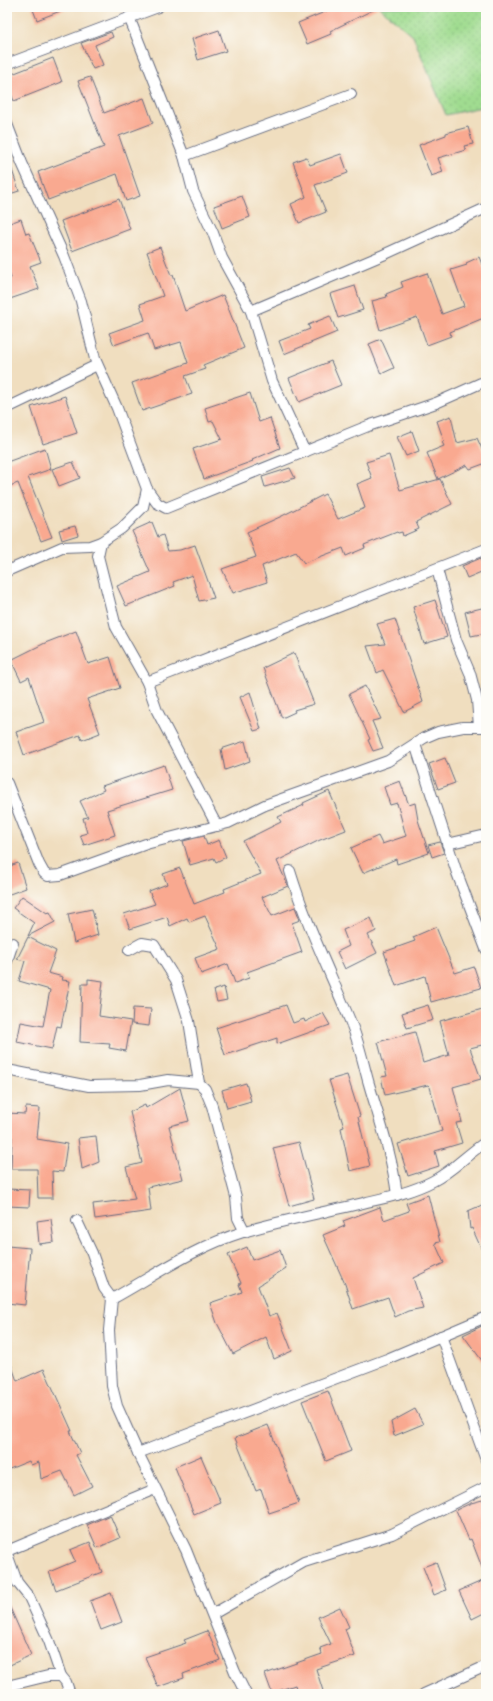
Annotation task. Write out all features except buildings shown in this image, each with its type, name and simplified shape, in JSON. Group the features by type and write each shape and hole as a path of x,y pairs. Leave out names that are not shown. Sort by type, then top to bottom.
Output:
{"street":[{"path":"7,64 158,7"},
{"path":"129,17 184,156 193,191 213,233 222,258 250,311 272,382 305,452"},
{"path":"184,156 351,94"},
{"path":"7,124 22,163 67,264 81,301 97,365 117,408 147,489 157,503 166,508 368,426 436,403 481,383"},
{"path":"250,311 383,256 486,208"},
{"path":"7,408 97,365"},
{"path":"143,507 147,489"},
{"path":"7,571 62,547 82,546 101,542 122,528 143,507 157,503"},
{"path":"101,542 98,556 116,627 148,682 157,711 217,826"},
{"path":"82,546 98,556"},
{"path":"148,682 486,549"},
{"path":"7,783 39,864 44,873 48,876 60,875 146,844 228,823 265,805 388,761 438,732 463,727 482,727 470,673 456,640 437,569"},
{"path":"416,744 447,844 486,949"},
{"path":"447,844 486,835"},
{"path":"290,871 302,908 358,1040 369,1084 382,1122 394,1171 397,1195"},
{"path":"7,961 13,943"},
{"path":"130,950 142,943 154,945 176,980 189,1021 199,1083 205,1089 212,1106 236,1197 238,1218 245,1232"},
{"path":"7,1070 89,1086 140,1085 168,1080 199,1083"},
{"path":"112,1299 213,1242 245,1232 397,1195 432,1182 449,1172 474,1150 486,1142"},
{"path":"77,1221 92,1253 104,1288 112,1299 109,1330 112,1386 117,1406 155,1489 186,1550 213,1614 235,1672 246,1694"},
{"path":"138,1453 387,1359 486,1317"},
{"path":"442,1336 486,1460"},
{"path":"213,1614 304,1562 392,1534 486,1488"},
{"path":"70,1694 66,1682 61,1676 49,1641 29,1597 17,1582 7,1552 155,1489"},
{"path":"424,1694 486,1666"},
{"path":"7,1686 48,1676 61,1676"}],"green space":[{"path":"379,7 486,7 486,106 446,115 413,36"}]}
